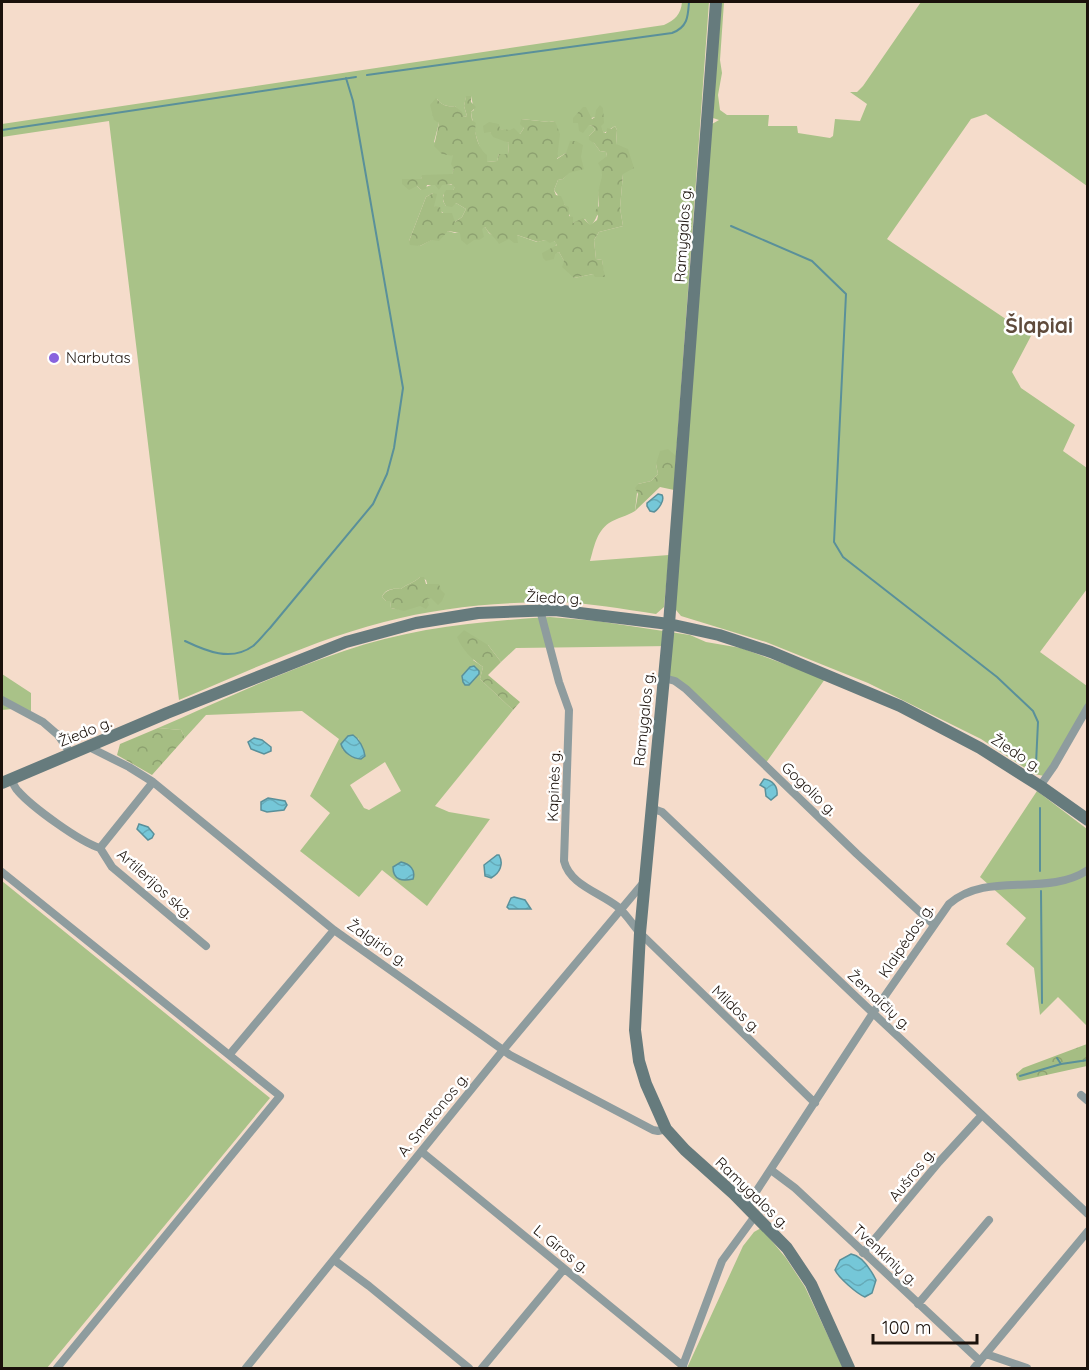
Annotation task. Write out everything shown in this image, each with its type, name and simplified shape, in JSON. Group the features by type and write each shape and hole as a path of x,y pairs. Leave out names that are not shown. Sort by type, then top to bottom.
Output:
{"main road":[{"name":"Ramygalos g.","path":"716,2 669,624 640,933 635,1020 639,1061 646,1084 666,1129 787,1248 812,1284 849,1368"},
{"name":"Žiedo g.","path":"6,781 276,669 354,640 416,623 478,614 540,610 669,624 729,638 771,652 900,706 980,748 1088,820"}],"street":[{"name":"Kapinės g.","path":"540,610 559,682 569,710 564,861 567,872 574,880 620,909 640,933"},
{"name":"Gogolio g.","path":"664,678 675,681 686,689 933,924"},
{"path":"2,700 43,722 58,735 70,754"},
{"path":"1040,786 1088,707"},
{"name":"Žalgirio g.","path":"89,747 153,782 334,930 504,1049 653,1130 666,1129"},
{"path":"6,781 63,828 99,848"},
{"name":"Artilerijos skg.","path":"153,782 99,848 112,867 206,946"},
{"name":"Žemaičių g.","path":"651,808 662,812 1088,1214"},
{"name":"Klaipėdos g.","path":"682,1367 723,1261 747,1226 751,1211 771,1170 873,1013 949,904 969,891 984,887 1065,880 1088,870"},
{"path":"2,872 280,1096 57,1368"},
{"name":"A. Smetonos g.","path":"246,1368 504,1049 645,881"},
{"path":"230,1054 334,930"},
{"name":"Mildos g.","path":"640,933 814,1103"},
{"name":"Aušros g.","path":"863,1253 982,1114"},
{"name":"L. Giros g.","path":"422,1152 682,1367"},
{"name":"Tvenkinių g.","path":"771,1170 795,1188 918,1304 983,1357 1027,1368"},
{"path":"918,1304 989,1220"},
{"path":"974,1368 1088,1231"},
{"path":"334,1260 469,1368"},
{"path":"482,1368 564,1269"}],"green space":[{"path":"682,2 709,2 676,456 656,464 658,474 651,481 638,484 635,511 612,521 601,531 590,561 669,555 664,607 656,614 606,606 535,602 470,606 405,617 358,629 280,657 179,700 109,121 2,137 2,124 664,25 677,16","holes":["471,96 475,132 487,162 497,161 499,154 508,155 509,143 490,132 500,129 520,134 524,128 521,119 555,121 556,159 566,153 568,173 563,179 558,180 554,190 565,205 573,223 585,219 590,226 595,220 600,188 603,183 602,169 607,156 606,152 600,151 589,136 595,130 593,126 578,122 595,117 604,133 615,126 616,144 623,174 620,208 623,226 599,232 594,240 596,259 602,260 604,277 593,274 574,278 559,252 555,253 554,248 557,244 554,241 537,242 517,235 495,237 485,227 455,233 448,231 420,246 409,241 426,197 433,193 434,206 455,222 462,217 466,209 456,203 446,206 443,201 443,195 456,186 438,184 421,190 417,186 423,175 452,175 454,169 453,156 434,142 439,123 433,113 437,99 444,105 455,106 464,117 467,116 464,106 466,97","420,577 426,580 431,597 413,607 409,609 391,608 390,600 386,601 382,597 387,591 401,589"]},
{"path":"719,2 724,2 720,60 722,73 718,95 720,110 727,115 769,115 768,126 797,126 798,133 830,138 833,136 835,119 860,121 867,104 850,92 857,92 863,86 921,2 1087,2 1087,186 986,114 971,119 887,239 1031,336 1012,372 1021,388 1075,425 1063,451 1087,468 1087,589 1040,652 1087,686 1087,703 1044,776 1034,774 981,739 868,683 766,642 681,616 676,610 712,124 719,120 713,118"},
{"path":"466,96 471,96 471,102 476,107 471,112 472,120 476,123 477,140 487,155 487,162 497,161 499,154 508,154 509,143 493,137 490,132 484,133 483,126 489,122 499,124 500,129 514,128 520,134 524,128 520,124 521,119 555,121 560,134 557,159 566,153 570,141 583,145 581,157 584,169 569,173 563,179 558,180 554,190 556,195 561,196 565,205 569,207 569,216 573,217 573,223 583,218 590,225 597,220 598,216 595,211 599,206 598,193 602,174 598,163 607,156 606,152 600,151 589,140 589,136 595,130 593,126 589,125 583,133 579,131 578,123 573,123 573,118 583,107 586,107 592,119 600,105 603,108 604,123 601,126 604,133 607,128 611,129 615,126 616,144 628,149 634,168 623,174 620,208 623,226 599,232 594,240 596,259 602,260 605,277 595,277 593,274 574,278 562,267 564,261 559,252 555,254 554,259 546,261 542,253 557,245 554,241 538,242 517,235 518,243 509,239 499,244 485,227 482,229 484,237 467,245 461,240 460,233 448,231 439,241 432,240 420,246 410,245 409,241 426,197 433,193 437,194 434,206 440,207 442,213 452,213 455,222 462,217 466,209 456,203 452,207 446,206 443,198 446,190 453,190 455,187 451,184 442,185 439,190 435,185 427,185 426,189 421,190 417,186 409,190 402,184 402,179 421,179 422,175 452,174 453,156 442,154 434,146 439,123 434,120 430,105 436,98 444,105 455,106 464,117 467,116 464,106"},
{"path":"668,449 676,456 674,490 660,487 635,511 638,494 635,488 638,484 651,481 658,474 656,464 660,451"},
{"path":"420,577 424,577 426,584 439,584 445,594 438,605 431,598 427,599 429,605 426,609 420,606 404,611 391,608 390,601 382,597 387,591 401,589"},
{"path":"550,617 597,621 690,635 706,642 741,648 825,679 763,767 684,690 669,682 671,646 516,648 501,662 488,645 473,660 483,667 480,679 513,710 435,806 449,812 490,819 427,906 382,870 359,897 300,851 330,813 310,796 339,739 302,711 206,715 185,738 181,730 158,728 297,668 369,643 420,631 472,623","holes":["358,738 361,745 357,759 342,749","385,762 401,791 369,810 364,808 350,785"]},
{"path":"464,630 488,645 501,662 488,675 520,702 513,710 480,679 483,667 468,654 457,637"},
{"path":"2,674 31,693 31,718 12,709 2,710"},
{"path":"158,728 181,730 185,738 152,775 117,755 120,744"},
{"path":"1037,791 1087,829 1087,1026 1058,997 1040,1015 1034,968 1006,944 1026,918 980,877"},
{"path":"2,881 270,1098 47,1368 2,1368"},
{"path":"1087,1044 1087,1066 1019,1081 1017,1079 1016,1074 1023,1068"},
{"path":"761,1228 786,1258 805,1287 843,1368 687,1368 743,1246 754,1232"}],"water":[{"path":"658,494 663,497 661,504 654,512 650,511 647,503"},
{"path":"474,666 479,674 469,685 465,685 462,676"},
{"path":"353,735 364,750 365,756 361,759 349,754 341,744 348,736"},
{"path":"254,738 262,740 271,747 271,751 264,754 251,749 248,742"},
{"path":"764,779 772,782 777,789 777,795 771,800 766,796 765,788 760,785"},
{"path":"268,798 285,801 287,805 284,810 267,812 261,810 261,802"},
{"path":"139,824 148,827 154,834 152,838 148,840 137,829"},
{"path":"497,855 501,862 499,871 491,878 485,876 484,865"},
{"path":"401,862 412,868 413,879 402,880 395,875 393,867"},
{"path":"511,898 525,900 531,909 509,909 507,907"},
{"path":"851,1254 863,1260 876,1280 872,1293 865,1297 848,1285 835,1270 840,1260"}],"waterway":[{"path":"367,75 672,33 684,24 689,2"},
{"path":"2,130 356,77"},
{"path":"185,641 210,651 227,654 245,651 253,646 373,504 387,474 394,448 403,388 353,101 346,78"},
{"path":"731,226 812,261 846,294 834,542 843,557 997,677 1033,711 1038,722 1036,764"},
{"path":"1040,808 1040,871"},
{"path":"1041,891 1042,1003"},
{"path":"1057,1058 1061,1064"},
{"path":"1020,1076 1061,1064 1088,1060"}],"place":[{"name":"Narbutas","path":"54,358"}],"district":[{"name":"Šlapiai","path":"1039,326"}]}
